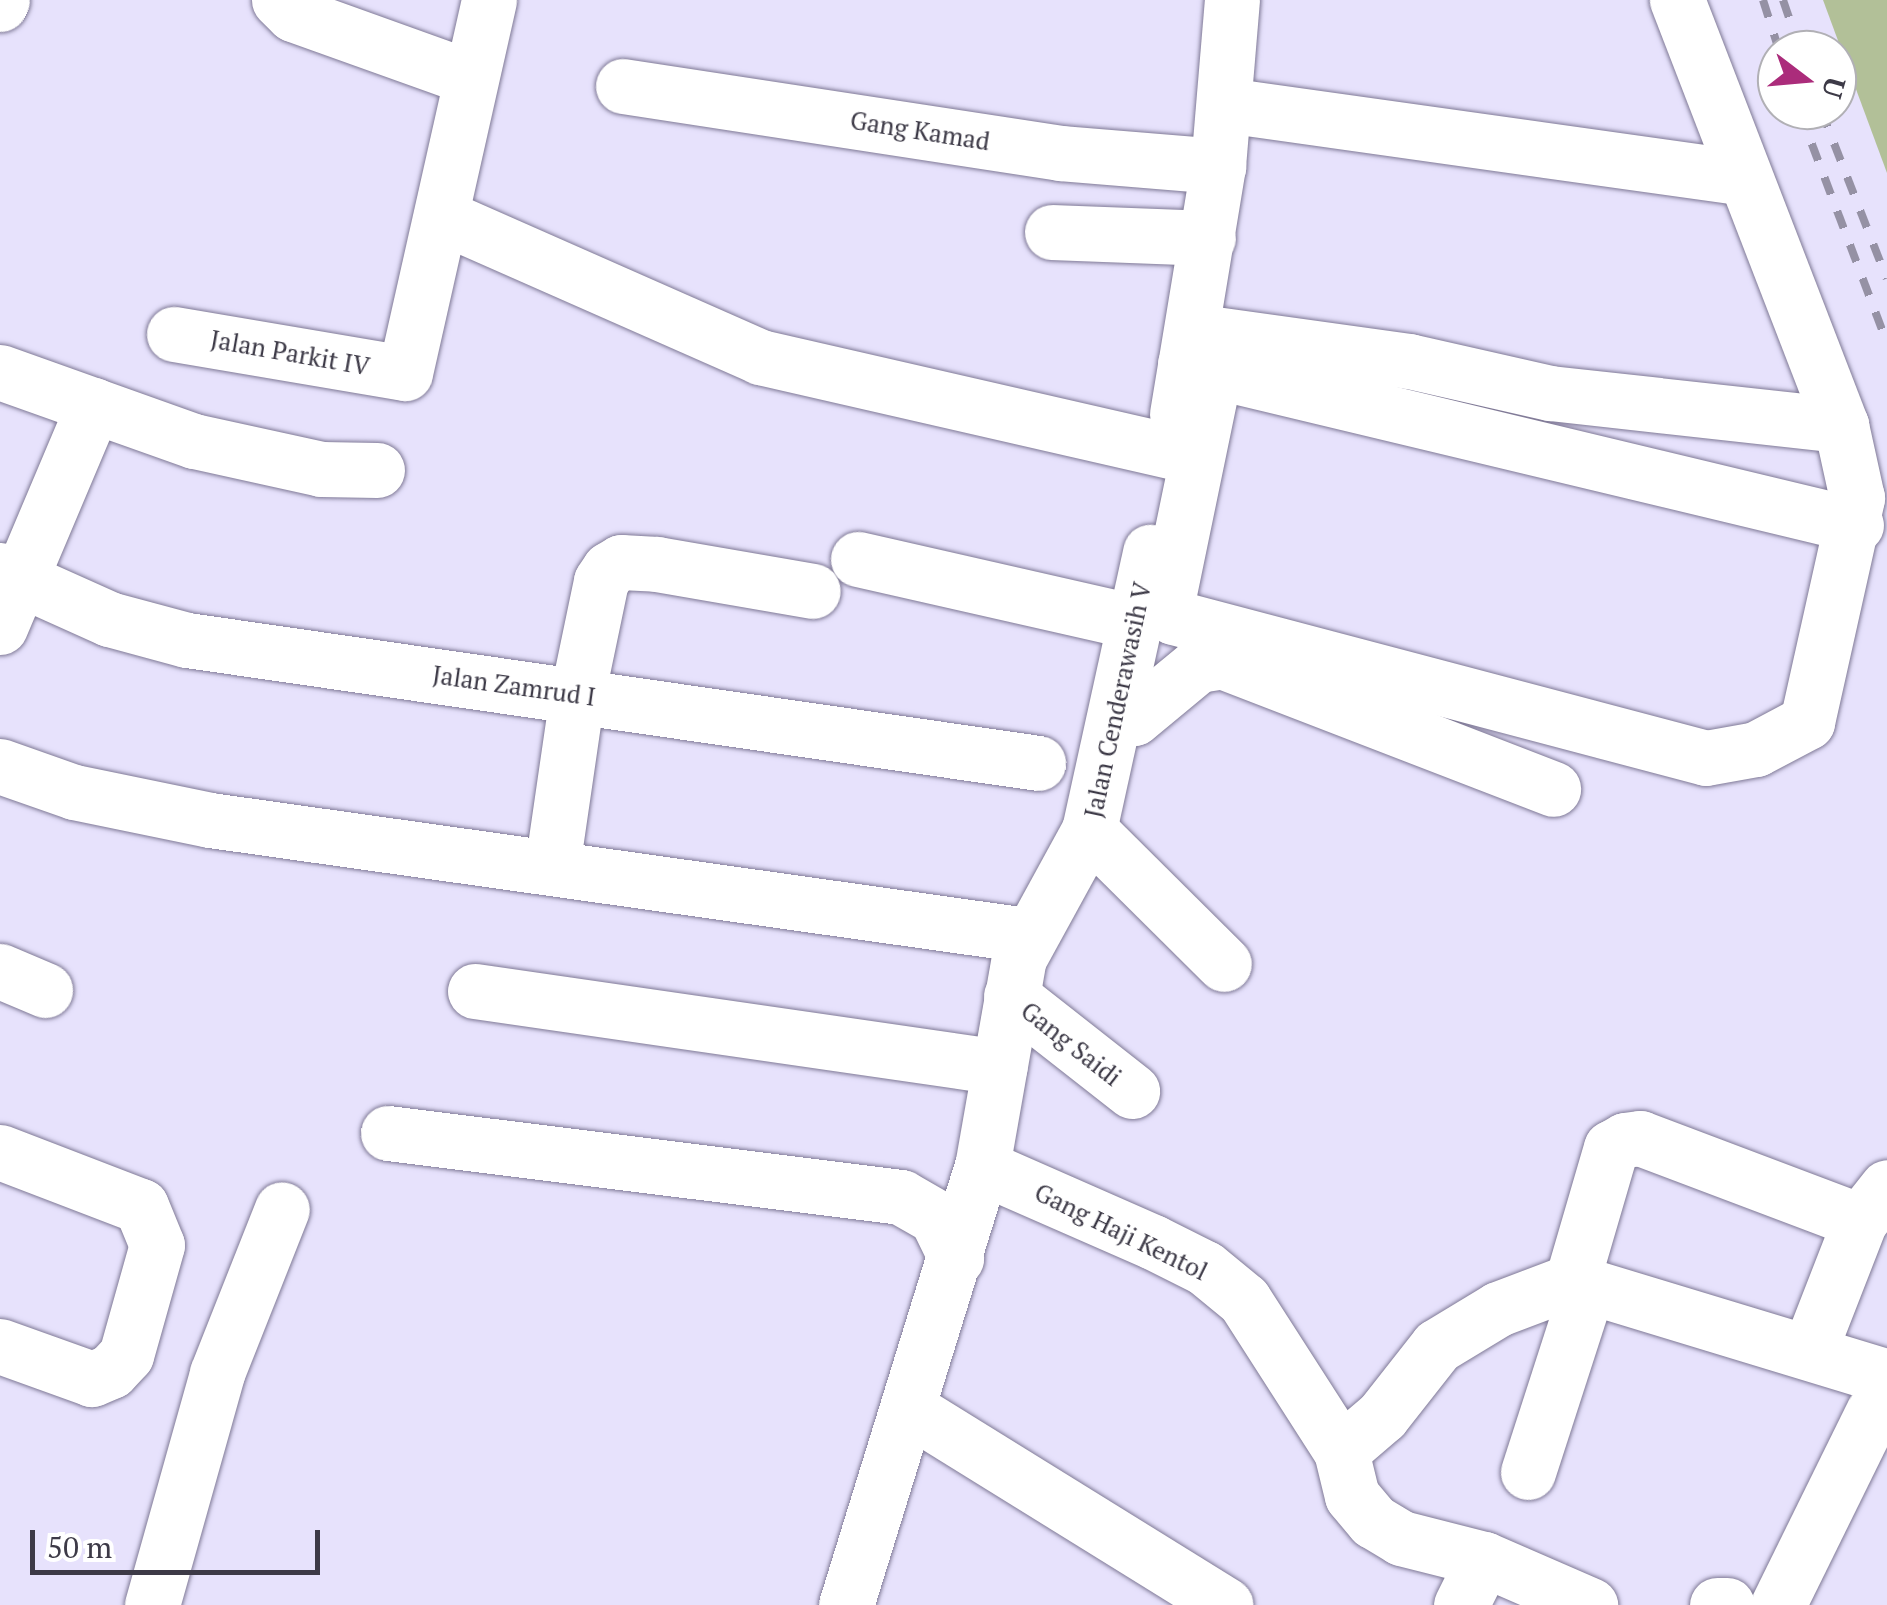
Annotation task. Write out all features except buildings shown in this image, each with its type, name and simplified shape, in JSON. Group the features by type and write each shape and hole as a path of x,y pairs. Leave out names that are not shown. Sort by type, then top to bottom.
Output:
{"street":[{"path":"280,0 294,14 469,77"},
{"path":"489,0 469,77 444,217 760,358 1172,452"},
{"name":"Jalan Cenderawasih V","path":"846,1605 911,1410 982,1166 1011,996 1026,935 1089,830 1172,452 1203,351 1208,238 1232,0"},
{"path":"1261,0 1247,108 1203,351 1166,602 1173,617 1706,758 1756,749 1807,722 1856,525 1857,498 1840,425 1742,178 1677,0"},
{"name":"Gang Kamad","path":"623,86 1060,153 1218,166"},
{"path":"1247,108 1742,178"},
{"name":"Jalan Parkit IV","path":"174,334 405,373 444,217"},
{"path":"1052,232 1208,238"},
{"path":"1203,351 1336,376 1537,451 1856,525"},
{"path":"1336,376 1409,361 1550,394 1840,425"},
{"path":"0,372 194,441 320,469 377,470"},
{"path":"1537,451 1550,394"},
{"path":"7,592 94,405"},
{"path":"858,559 1135,622"},
{"path":"552,867 577,696 600,580 620,562 813,591"},
{"name":"Jalan Zamrud I","path":"7,592 186,640 1038,763"},
{"path":"1114,719 1134,718 1198,665 1222,661 1553,789"},
{"path":"0,766 74,792 210,820 1026,935"},
{"path":"1089,830 1224,964"},
{"path":"475,990 1000,1067"},
{"name":"Gang Saidi","path":"1011,996 1132,1091"},
{"path":"388,1133 901,1197 936,1217 956,1258"},
{"path":"1528,1472 1580,1283 1611,1148 1625,1140 1640,1138 1873,1204 1810,1349"},
{"path":"0,1152 141,1206 157,1246 126,1355 111,1372 92,1379 0,1346"},
{"name":"Gang Haji Kentol","path":"982,1166 1205,1268 1244,1300 1341,1451 1352,1496 1373,1521 1472,1582 1590,1605"},
{"path":"152,1605 217,1372 282,1209"},
{"path":"1341,1451 1382,1416 1437,1346 1498,1309 1580,1283 1810,1349 1880,1394 1778,1605"},
{"path":"911,1410 1226,1605"},
{"path":"1716,1605 1727,1605"}],"green space":[{"path":"1823,0 1887,0 1887,173 1857,92 1857,30 1834,30"}],"railway":[{"path":"1763,0 1773,30"},
{"path":"1783,0 1793,30"},
{"path":"1807,130 1887,343"},
{"path":"1829,130 1887,279"}]}
